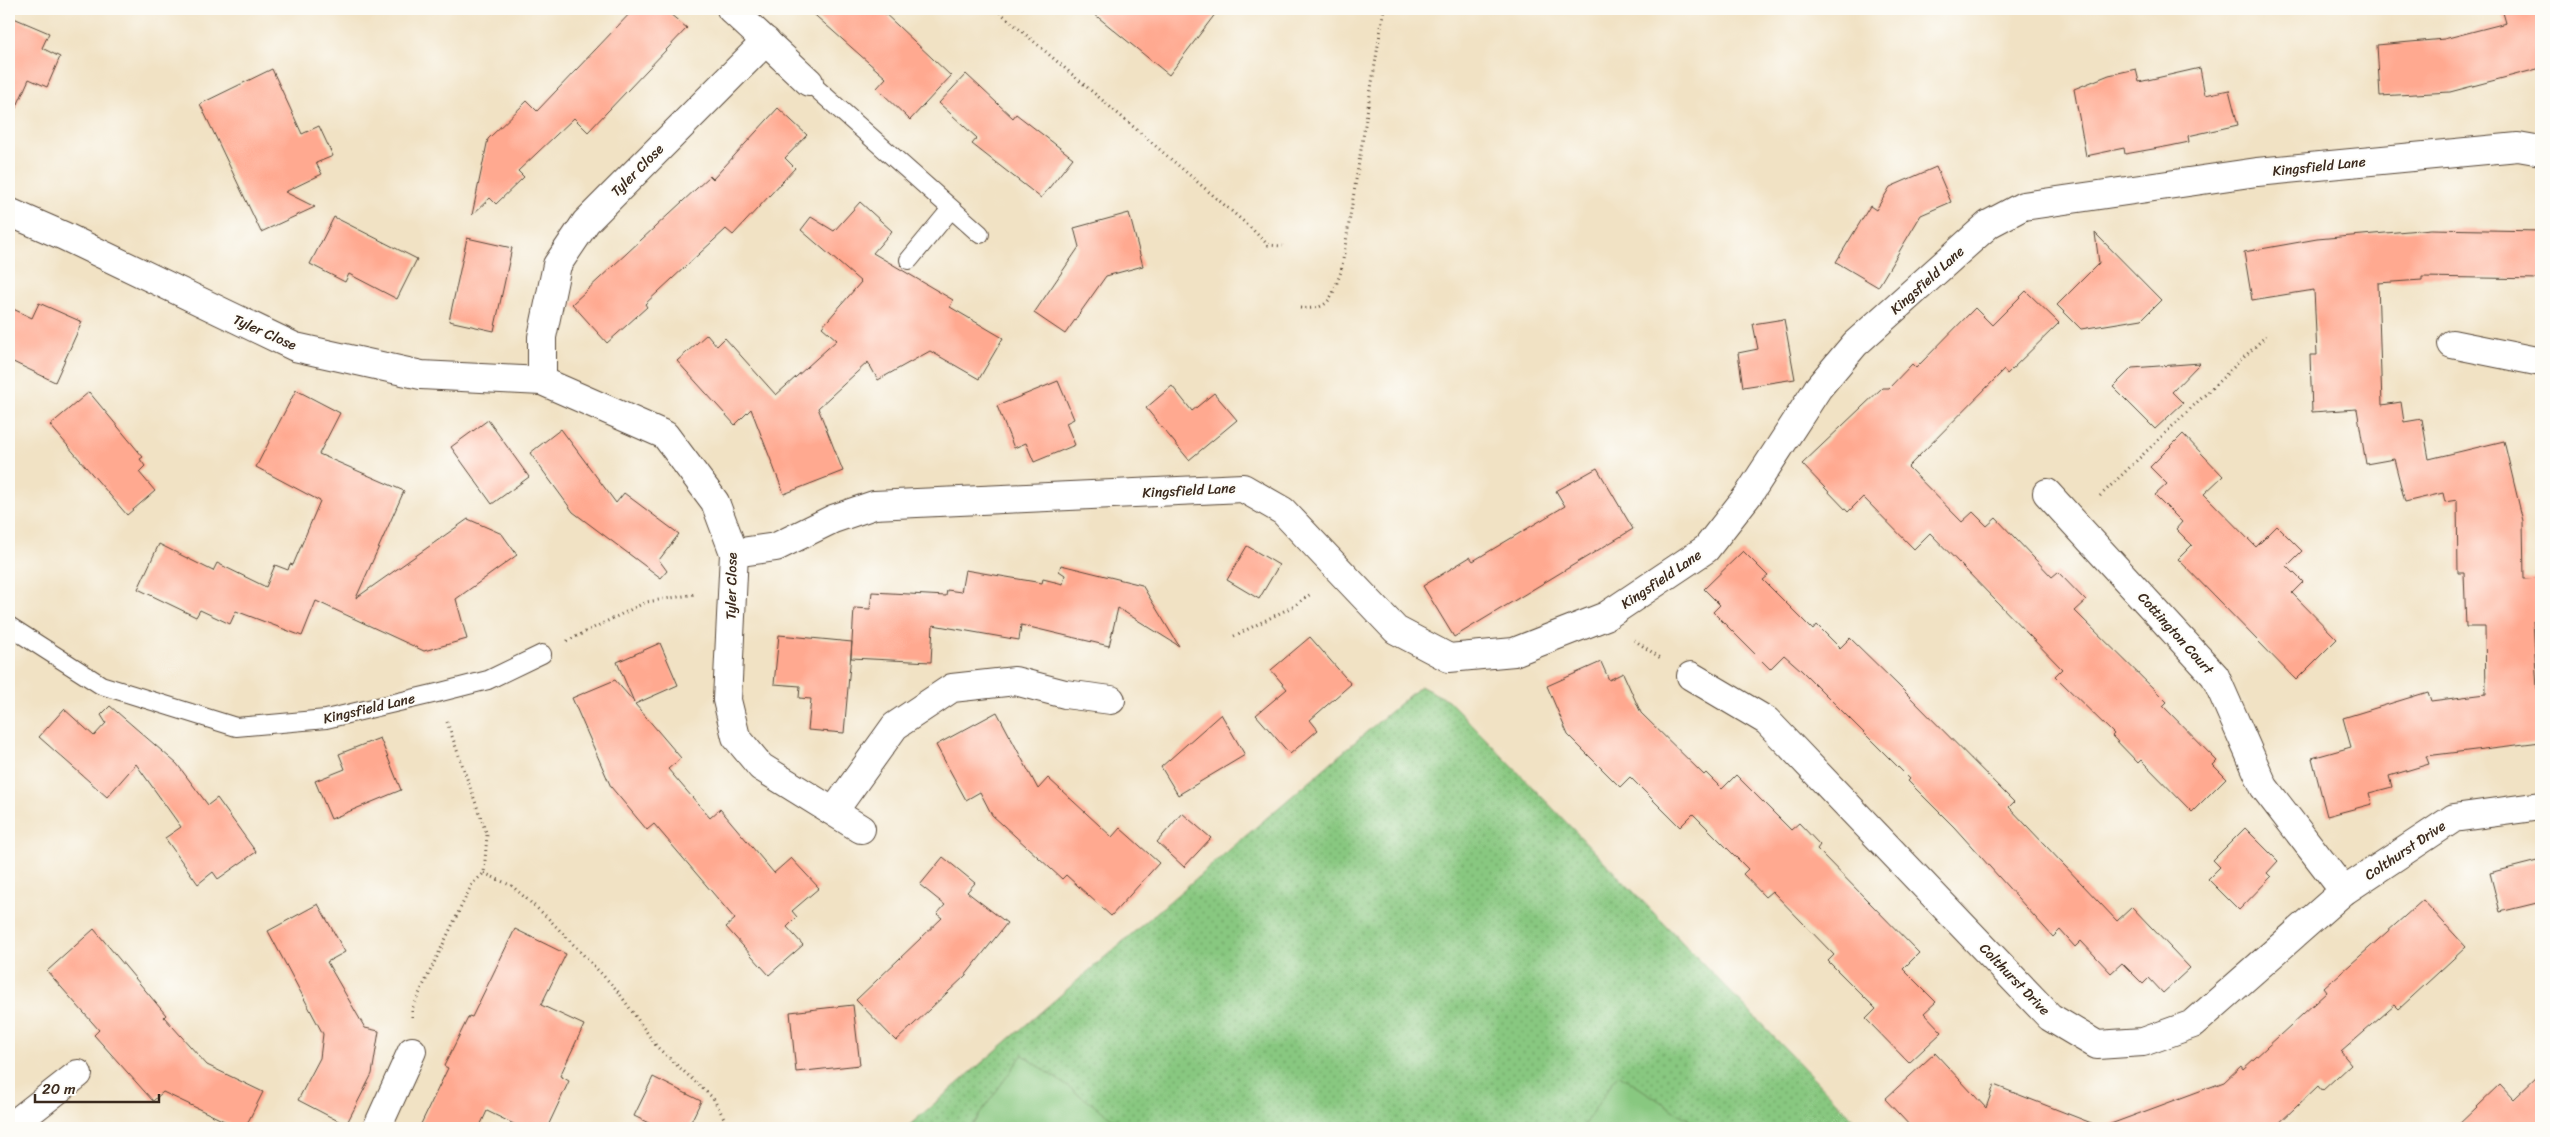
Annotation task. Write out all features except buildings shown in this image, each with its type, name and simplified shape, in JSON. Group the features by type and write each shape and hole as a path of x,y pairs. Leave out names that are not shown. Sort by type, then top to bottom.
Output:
{"street":[{"path":"730,9 810,82"},
{"name":"Tyler Close","path":"542,381 542,337 557,265 586,222 766,41"},
{"name":"Kingsfield Lane","path":"734,553 776,546 833,519 874,505 1244,488 1283,511 1396,630 1449,658 1514,652 1606,616 1706,548 1749,494 1818,388 1855,344 1989,224 2023,206 2257,172 2518,147 2541,151"},
{"name":"Tyler Close","path":"9,212 64,236 295,347 421,375 542,381 665,435 715,502 734,553 727,700 736,737 761,767 861,829"},
{"path":"2452,344 2541,362"},
{"name":"Cottington Court","path":"2048,493 2215,676 2264,787 2344,891"},
{"name":"Colthurst Drive","path":"1690,676 1767,721 2050,1017 2097,1044 2143,1042 2193,1024 2344,891 2454,818 2541,806"},
{"path":"834,811 895,726 952,688 1015,681 1065,694 1111,700"},
{"path":"377,1128 412,1050"},
{"path":"9,1128 78,1074"}],"lane":[{"path":"810,82 980,234"},
{"path":"909,260 951,209"},
{"name":"Kingsfield Lane","path":"9,626 101,685 236,727 326,719 437,693 488,680 542,654"}],"path":[{"path":"996,9 1250,227 1268,245 1283,246"},
{"path":"1300,308 1316,310 1329,302 1341,272 1384,9"},
{"path":"2074,521 2266,336"},
{"path":"1234,636 1294,606 1340,572"},
{"path":"542,654 646,602 732,588"},
{"path":"1606,616 1646,650 1690,676"},
{"path":"412,1050 412,1009 472,884 484,873 487,834 437,693"},
{"path":"484,873 512,886 547,917 617,990 657,1047 713,1098 724,1118 722,1128"}],"green space":[{"path":"1420,686 1448,700 1862,1128 906,1128"},
{"path":"1023,1055 1126,1128 970,1128"},
{"path":"1618,1074 1701,1128 1582,1128"}]}
